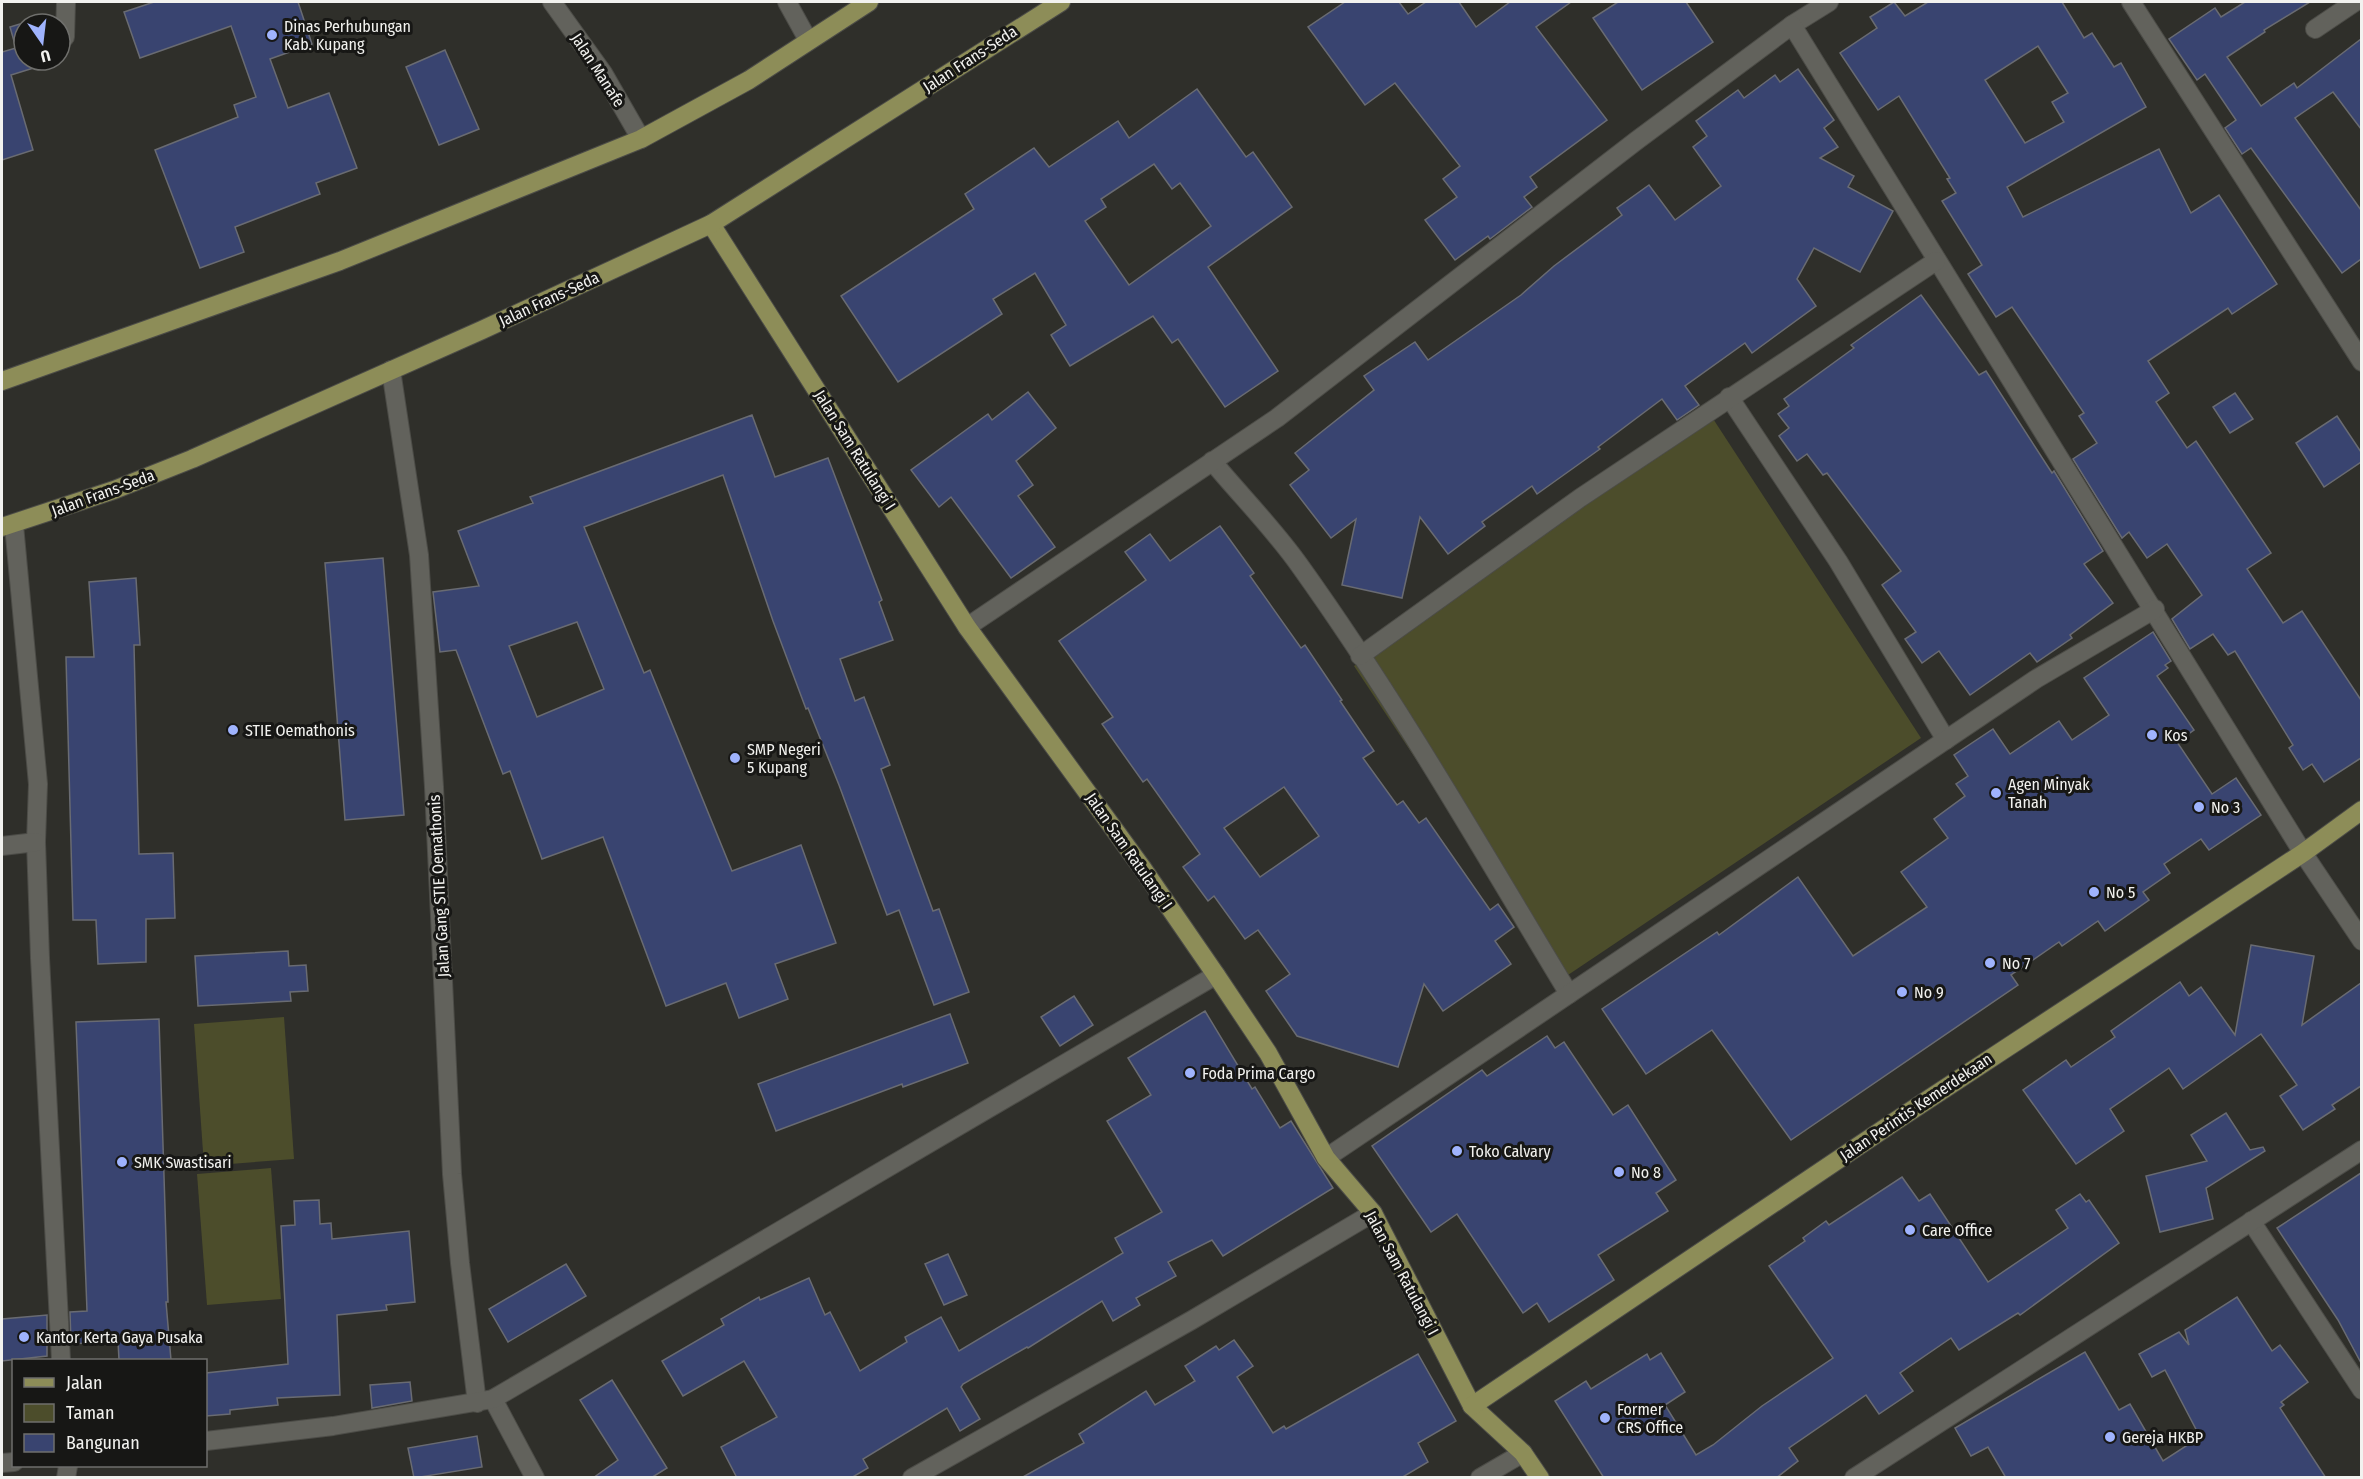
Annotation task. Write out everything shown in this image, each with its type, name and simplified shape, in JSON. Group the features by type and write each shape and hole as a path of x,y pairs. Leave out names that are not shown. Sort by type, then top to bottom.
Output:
{"main road":[{"path":"2,381 340,261 641,139 749,80 869,2"},
{"name":"Jalan Frans-Seda","path":"8,526 192,459 711,224 1061,2"},
{"name":"Jalan Sam Ratulangi I","path":"711,224 967,627 1143,868 1268,1053 1326,1158 1373,1213 1472,1406 1523,1453 1540,1478"},
{"name":"Jalan Perintis Kemerdekaan","path":"1472,1406 1903,1116 2303,853 2361,810"}],"street":[{"name":"Jalan Manafe","path":"552,2 603,73 641,139"},
{"path":"788,2 808,40"},
{"path":"967,627 1277,418 1636,141 1792,25 1829,2"},
{"path":"2131,2 2361,362"},
{"path":"2315,29 2355,2"},
{"path":"1792,25 1936,261 2155,609 2303,853 2361,941"},
{"path":"1360,656 1571,505 1729,397 1936,261"},
{"name":"Jalan Gang STIE Oemathonis","path":"391,370 419,555 434,787 452,1174 460,1263 485,1401"},
{"path":"1729,397 1838,561 1946,740"},
{"path":"1212,461 1299,564 1443,785 1569,994"},
{"path":"8,526 38,784 36,842 61,1359"},
{"path":"1326,1158 2036,679 2155,609"},
{"path":"2,846 36,842"},
{"path":"207,1441 333,1426 485,1401 1216,975"},
{"path":"1862,1475 2361,1150"},
{"path":"912,1478 1192,1320 1373,1213"},
{"path":"2251,1221 2361,1390"},
{"path":"485,1401 535,1478"},
{"path":"1480,1478 1523,1453"}],"green space":[{"path":"1708,411 1921,738 1562,979 1354,666"},
{"path":"284,1017 294,1159 204,1166 194,1024"},
{"path":"271,1168 281,1299 207,1305 197,1174"}],"building":[{"path":"154,2 298,2 312,44 270,59 288,108 329,93 357,168 316,183 320,194 235,227 244,252 200,268 155,150 238,117 234,105 256,97 231,26 140,58 124,12"},
{"path":"1345,2 1399,2 1408,14 1426,2 1459,2 1476,27 1510,2 1571,2 1536,27 1607,120 1530,177 1537,187 1524,197 1532,207 1490,239 1488,236 1455,260 1425,220 1457,197 1443,179 1460,166 1395,83 1365,105 1308,27"},
{"path":"1618,2 1686,2 1713,42 1642,90 1593,18"},
{"path":"1894,2 1905,16 1928,2 2062,2 2084,38 2092,33 2114,67 2121,63 2146,107 2007,187 2023,217 2159,149 2191,213 2219,195 2277,284 2232,314 2228,308 2148,361 2169,393 2156,402 2187,448 2196,441 2271,553 2247,569 2283,623 2302,611 2361,700 2361,758 2324,782 2312,764 2303,770 2289,748 2293,745 2235,651 2228,655 2213,634 2190,649 2172,619 2202,595 2167,544 2147,558 2129,532 2122,538 2073,459 2097,443 2079,416 2084,413 2012,307 1996,317 1968,274 1982,265 1942,201 1956,193 1947,179 1950,178 1899,96 1878,110 1840,53 1877,28 1870,17","holes":["2038,46 2068,93 2052,102 2064,122 2025,143 1985,80"]},
{"path":"2245,2 2310,2 2264,30 2265,32 2227,57 2261,106 2294,83 2297,88 2361,39 2361,129 2333,92 2295,118 2361,210 2361,259 2342,273 2251,148 2242,154 2225,128 2236,120 2205,74 2197,80 2169,39 2215,8 2221,17"},
{"path":"12,49 12,72 21,72 11,75 33,150 2,160 2,52"},
{"path":"445,50 479,129 439,145 406,67"},
{"path":"1798,69 1834,120 1824,128 1838,147 1820,158 1854,176 1848,187 1893,211 1860,272 1814,248 1797,279 1816,306 1752,353 1745,343 1685,386 1699,405 1677,420 1662,399 1598,447 1600,449 1537,494 1532,486 1482,522 1485,526 1448,554 1420,517 1402,598 1342,585 1356,519 1331,538 1290,485 1309,470 1295,453 1374,390 1364,376 1415,342 1428,360 1521,295 1554,266 1622,215 1617,208 1649,185 1675,220 1721,186 1693,147 1707,136 1696,121 1738,90 1744,98 1775,75 1780,82"},
{"path":"1197,89 1246,157 1253,152 1292,207 1208,267 1278,371 1225,407 1178,339 1172,343 1153,316 1070,366 1051,335 1066,325 1035,273 993,299 1002,314 898,382 841,296 974,209 965,194 1034,148 1049,167 1118,121 1129,138","holes":["1154,164 1172,189 1180,183 1211,226 1129,285 1085,221 1106,207 1101,199"]},
{"path":"1921,295 1979,375 1986,371 2052,473 2054,471 2103,551 2084,564 2113,603 2070,635 2072,638 2037,662 2030,653 1970,695 1939,651 1922,663 1905,639 1916,632 1882,585 1901,571 1827,473 1823,475 1807,454 1797,461 1779,436 1789,428 1778,414 1789,406 1784,399 1854,348 1851,345"},
{"path":"1028,392 1056,428 1016,461 1033,485 1018,496 1055,547 1011,578 951,497 939,507 911,470 988,414 992,420"},
{"path":"2235,393 2253,419 2230,433 2213,407"},
{"path":"752,415 775,477 828,458 882,600 879,602 893,640 840,659 855,701 864,697 890,765 881,769 933,911 939,909 969,992 934,1005 899,910 887,915 839,785 808,708 806,709 773,621 723,475 584,527 644,673 650,670 732,871 801,845 836,943 775,964 788,999 739,1018 726,983 666,1006 603,837 542,859 510,771 503,774 456,650 440,652 433,592 479,586 458,531 533,503 530,497","holes":["577,622 604,689 537,717 509,646"]},
{"path":"2337,416 2361,452 2361,462 2324,487 2296,443"},
{"path":"1220,526 1254,573 1250,576 1301,648 1305,645 1342,700 1340,701 1374,751 1363,758 1397,805 1403,801 1419,823 1426,818 1490,910 1498,904 1514,927 1495,941 1511,964 1443,1011 1424,984 1398,1067 1297,1036 1266,991 1290,974 1258,930 1245,939 1214,896 1208,901 1183,867 1200,854 1147,779 1143,782 1102,724 1113,717 1059,641 1146,580 1125,552 1150,534 1170,561","holes":["1284,787 1319,836 1260,877 1224,828"]},
{"path":"383,558 404,815 345,820 325,563"},
{"path":"136,578 140,645 134,645 139,854 173,853 175,918 146,919 146,962 98,964 96,920 73,920 66,657 94,657 89,582"},
{"path":"2153,632 2171,661 2165,665 2168,668 2157,676 2194,730 2177,742 2212,794 2236,778 2261,815 2209,850 2201,839 2164,864 2170,873 2143,892 2149,900 2105,931 2098,921 2062,946 2059,942 2011,975 2018,985 1791,1140 1712,1030 1646,1074 1602,1009 1717,932 1719,935 1798,877 1853,956 1927,907 1901,872 1948,838 1934,819 1965,796 1956,784 1968,776 1954,755 1993,729 2010,754 2059,721 2072,740 2109,715 2084,678"},
{"path":"2251,945 2314,956 2302,1025 2361,983 2361,1086 2332,1105 2335,1109 2303,1130 2280,1096 2297,1085 2261,1034 2183,1089 2169,1068 2110,1109 2124,1131 2076,1164 2023,1090 2066,1060 2071,1067 2115,1037 2111,1031 2180,982 2189,996 2201,987 2235,1035"},
{"path":"288,951 289,966 306,965 308,991 290,992 291,1001 198,1006 195,956"},
{"path":"1074,996 1093,1025 1060,1046 1041,1017"},
{"path":"1205,1011 1252,1089 1255,1087 1280,1128 1291,1121 1333,1188 1223,1256 1212,1240 1168,1262 1176,1276 1136,1298 1140,1305 1113,1321 1102,1301 1028,1348 963,1384 961,1387 980,1419 960,1431 947,1408 863,1459 868,1468 851,1478 737,1478 721,1447 777,1417 744,1361 683,1396 662,1361 724,1325 721,1319 759,1297 760,1300 809,1278 825,1315 830,1312 860,1371 907,1342 905,1337 941,1317 959,1351 1123,1253 1115,1238 1162,1212 1107,1121 1151,1095 1128,1058"},
{"path":"950,1014 968,1063 903,1087 902,1084 776,1131 758,1084"},
{"name":"SMK Swastisari","path":"159,1019 168,1302 166,1302 171,1359 119,1359 118,1341 71,1344 70,1312 87,1311 76,1022"},
{"path":"1547,1036 1555,1048 1564,1042 1613,1115 1628,1105 1676,1180 1656,1193 1668,1211 1598,1255 1614,1280 1549,1322 1537,1303 1523,1313 1457,1214 1431,1232 1372,1146 1482,1070 1487,1076"},
{"path":"2226,1113 2250,1150 2263,1147 2265,1151 2206,1188 2213,1219 2160,1232 2146,1176 2207,1161 2191,1135"},
{"path":"2361,1173 2361,1363 2338,1320 2277,1228"},
{"path":"1902,1177 1919,1201 1930,1194 1988,1282 2068,1228 2056,1210 2080,1194 2086,1202 2089,1200 2119,1243 2020,1315 2018,1313 1959,1350 1951,1338 1900,1373 1913,1391 1879,1414 1866,1395 1789,1448 1798,1461 1776,1478 1604,1478 1555,1401 1586,1381 1591,1389 1647,1354 1650,1360 1661,1353 1685,1392 1665,1405 1696,1455 1713,1445 1762,1406 1833,1358 1769,1266 1805,1241 1803,1238 1826,1221 1829,1225"},
{"path":"319,1200 320,1224 331,1223 332,1239 409,1231 415,1302 386,1305 387,1310 337,1315 340,1395 277,1398 278,1405 230,1410 230,1414 207,1416 207,1373 288,1364 281,1226 295,1225 294,1201"},
{"path":"948,1254 967,1295 944,1305 925,1264"},
{"path":"566,1264 586,1296 508,1342 489,1309"},
{"path":"2237,1297 2272,1351 2280,1345 2308,1382 2281,1402 2284,1405 2280,1408 2326,1478 2006,1478 1988,1447 1971,1456 1955,1428 2085,1352 2119,1410 2130,1404 2163,1461 2200,1437 2165,1370 2152,1377 2139,1354 2179,1332 2189,1345 2185,1330"},
{"name":"Kantor Kerta Gaya Pusaka","path":"47,1315 47,1356 2,1361 2,1319"},
{"path":"1234,1340 1253,1366 1237,1377 1273,1433 1284,1426 1286,1429 1418,1354 1456,1421 1418,1443 1428,1462 1401,1478 1021,1478 1084,1443 1079,1434 1146,1391 1155,1405 1195,1381 1185,1366 1216,1346 1219,1350"},
{"path":"612,1380 667,1468 651,1478 593,1478 618,1460 580,1400"},
{"path":"410,1382 412,1401 372,1408 370,1385"},
{"path":"477,1436 482,1467 414,1478 408,1448"}],"place":[{"name":"Dinas Perhubungan Kab. Kupang","path":"272,35"},
{"name":"STIE Oemathonis","path":"233,730"},
{"name":"Kos","path":"2152,735"},
{"name":"SMP Negeri 5 Kupang","path":"735,758"},
{"name":"Agen Minyak Tanah","path":"1996,793"},
{"name":"No 3","path":"2199,807"},
{"name":"No 5","path":"2094,892"},
{"name":"No 7","path":"1990,963"},
{"name":"No 9","path":"1902,992"},
{"name":"Foda Prima Cargo","path":"1190,1073"},
{"name":"Toko Calvary","path":"1457,1151"},
{"name":"SMK Swastisari","path":"122,1162"},
{"name":"No 8","path":"1619,1172"},
{"name":"Care Office","path":"1910,1230"},
{"name":"Kantor Kerta Gaya Pusaka","path":"24,1337"},
{"name":"Former CRS Office","path":"1605,1418"},
{"name":"Gereja HKBP","path":"2110,1437"}]}
